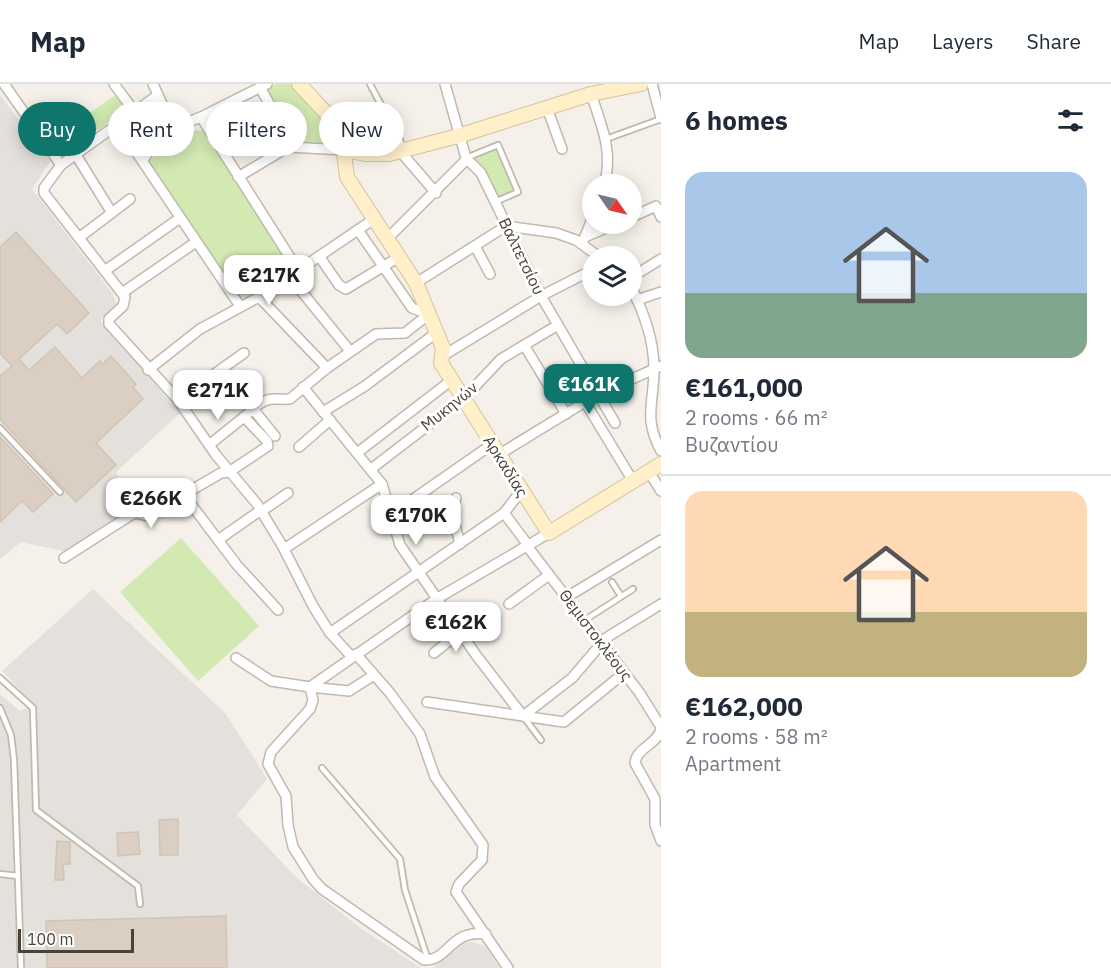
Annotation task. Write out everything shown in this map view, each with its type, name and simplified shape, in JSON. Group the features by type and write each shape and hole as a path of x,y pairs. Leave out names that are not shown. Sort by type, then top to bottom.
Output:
{"street":[{"path":"4,84 61,165"},
{"path":"114,84 127,102"},
{"path":"153,84 162,102"},
{"name":"Αρκαδίας","path":"298,84 319,105"},
{"name":"Βαλτετσίου","path":"445,84 458,136 467,159 481,173 541,296 615,423"},
{"path":"404,151 591,94 641,84"},
{"path":"652,84 661,118"},
{"path":"194,120 263,86 271,102"},
{"path":"147,102 158,94"},
{"path":"591,94 606,139 610,163 607,174"},
{"path":"547,108 562,149"},
{"path":"201,117 298,270"},
{"path":"404,152 436,193"},
{"path":"74,156 61,165 44,188 44,193 122,293 125,302 109,319 109,324 148,370 178,400 229,472 261,511 330,633 374,675 423,739 435,777 484,846 482,860 459,884 456,891 508,968"},
{"path":"77,156 112,213"},
{"path":"139,156 240,306"},
{"path":"142,160 145,156"},
{"path":"238,177 272,156"},
{"name":"Αρκαδίας","path":"345,156 347,177 416,283 442,348 441,363 465,397 495,450 549,533"},
{"path":"387,239 436,193 467,159"},
{"path":"80,237 130,199"},
{"path":"642,212 656,206 661,217"},
{"path":"106,270 180,218"},
{"path":"148,370 182,343 240,306 259,297 374,219"},
{"path":"416,283 506,226 556,233 584,240 589,246"},
{"path":"358,230 412,308 427,311"},
{"path":"584,240 586,234"},
{"path":"584,240 596,234"},
{"path":"122,293 196,242"},
{"path":"474,246 490,274"},
{"path":"319,256 344,289 351,288 399,257"},
{"path":"642,271 661,259"},
{"path":"441,357 541,296 582,275"},
{"path":"289,276 350,351"},
{"path":"642,298 661,292"},
{"path":"259,297 327,368"},
{"path":"639,306 649,330 657,368 650,399 651,434 661,451"},
{"path":"209,445 268,398 290,399 327,368 376,334 409,331 427,311"},
{"name":"Μυκηνών","path":"371,469 465,397 501,359 558,326"},
{"path":"323,412 364,386 436,333"},
{"path":"524,345 566,414"},
{"path":"178,400 244,353"},
{"path":"391,510 402,507 495,450 566,414 598,394 657,368"},
{"path":"357,453 453,379"},
{"path":"303,387 382,484 400,545 460,632 523,716"},
{"path":"585,402 633,482"},
{"path":"253,409 275,436"},
{"path":"64,558 131,515 136,513 147,516 221,473 229,472 268,446 267,441 244,417"},
{"path":"299,447 330,420"},
{"path":"310,687 438,598 661,464"},
{"path":"649,472 661,491"},
{"path":"284,549 382,484"},
{"path":"330,633 504,513 521,491"},
{"path":"218,540 288,493"},
{"path":"184,495 218,540 278,610"},
{"path":"456,498 452,513 460,544"},
{"name":"Θεμιστοκλέους","path":"504,513 602,642 661,728"},
{"path":"567,597 661,540"},
{"path":"509,604 549,574"},
{"path":"523,716 576,675 602,642 661,604"},
{"path":"434,653 460,632"},
{"path":"236,658 271,681 310,687 349,691 374,675"},
{"path":"427,702 568,721 624,673"},
{"path":"310,687 314,700 310,709 272,752 267,761 270,772 286,796 288,825 294,847 313,879 322,889 421,959 428,961 439,956 460,938 486,934"},
{"path":"661,728 660,735 638,754 635,763 655,799 655,825 661,841"}],"lane":[{"path":"370,84 379,102"},
{"path":"606,139 661,118"},
{"path":"467,159 498,145 518,192 495,202"},
{"path":"0,428 60,492"},
{"path":"612,582 621,596"},
{"path":"585,620 633,589"},
{"path":"0,678 33,708 36,810 138,886 140,904"},
{"path":"0,708 8,727 14,760 21,968"},
{"path":"523,716 541,740"},
{"path":"0,725 8,727"},
{"path":"322,768 400,859 405,890 428,961"},
{"path":"0,874 18,876"}],"shaded area":[{"path":"0,95 18,118 18,156 47,156 51,161 32,189 113,294 117,307 100,320 180,413 116,472 132,505 67,552 21,542 0,559"},
{"path":"93,589 226,714 267,779 237,815 297,878 359,927 421,968 0,968 0,694 20,711 33,705 2,671"},
{"path":"471,942 485,946 500,968 433,968 459,943"}],"green space":[{"path":"276,84 293,84 319,112 319,145 307,145 307,102 273,102 266,90"},
{"path":"117,94 122,102 108,102 108,122 96,131 96,109"},
{"path":"204,130 206,156 220,156 286,261 238,295 147,162 155,156 194,156 194,131"},
{"path":"497,148 514,190 497,197 484,170 474,158"},
{"path":"181,538 259,626 198,681 120,592"}],"building":[{"path":"16,232 89,313 67,334 57,324 19,359 29,370 55,347 82,378 100,361 102,364 111,356 136,384 133,387 143,399 96,443 116,465 76,502 0,419 0,376 12,366 0,353 0,247"},
{"path":"0,437 53,494 33,512 22,501 0,522"},
{"path":"178,819 178,855 160,855 159,820"},
{"path":"138,832 140,854 118,856 117,833"},
{"path":"57,841 70,842 70,864 63,864 64,880 55,880"},
{"path":"226,916 227,968 47,968 46,921"}]}
